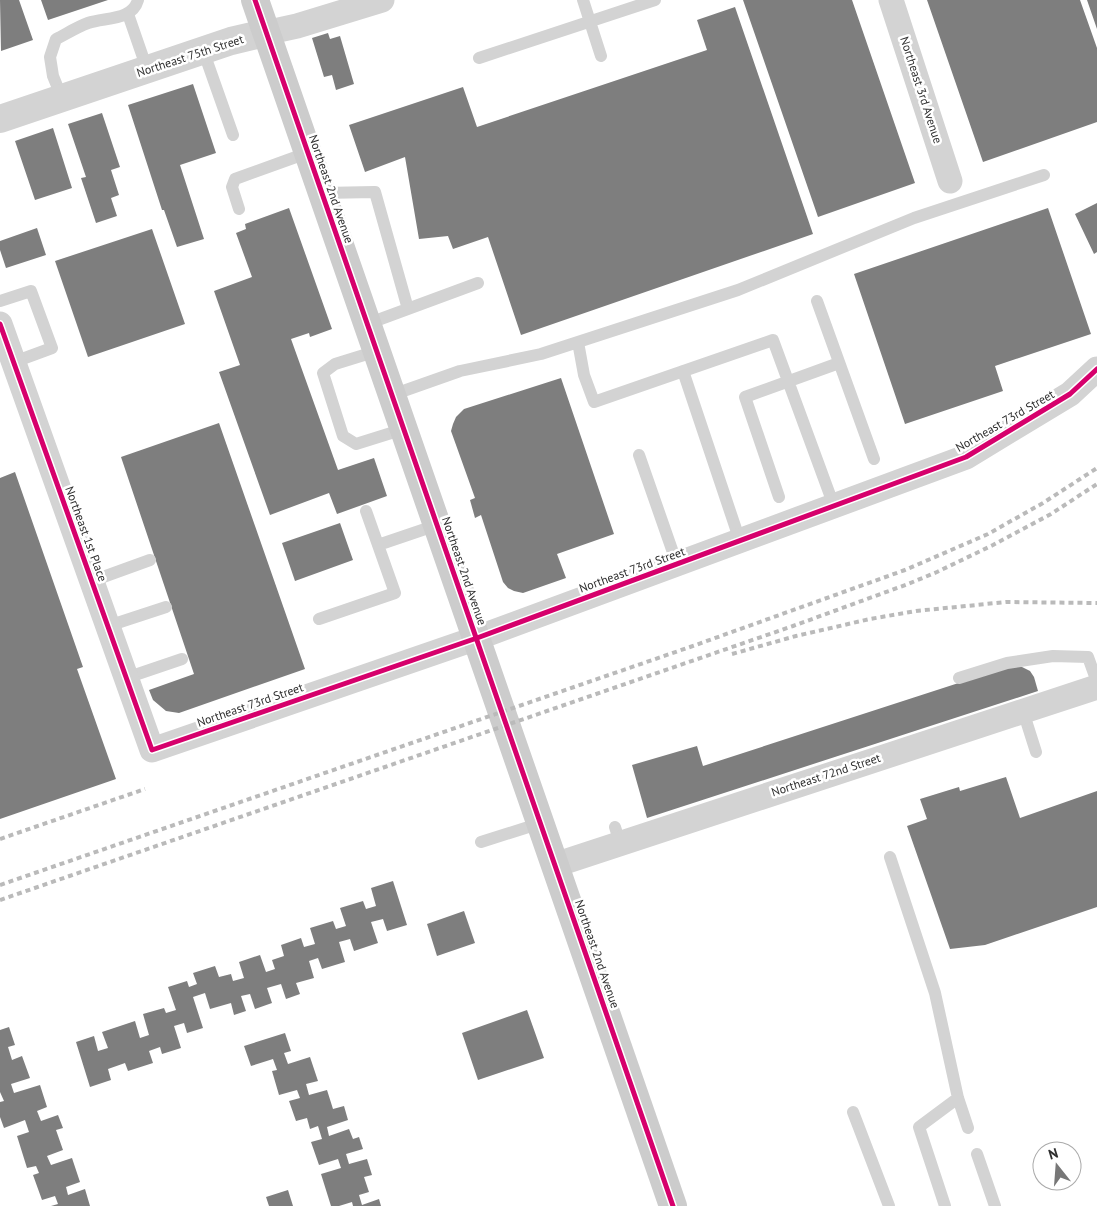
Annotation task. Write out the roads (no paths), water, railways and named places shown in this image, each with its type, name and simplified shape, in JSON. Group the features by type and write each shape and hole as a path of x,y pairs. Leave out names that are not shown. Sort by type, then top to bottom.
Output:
{"main road":[{"name":"Northeast 2nd Avenue","path":"255,0 674,1206"}],"street":[{"name":"Northeast 75th Street","path":"0,119 231,41 297,26 382,0"},
{"name":"Northeast 3rd Avenue","path":"891,0 954,192"},
{"name":"Northeast 1st Place","path":"0,324 152,750"},
{"name":"Northeast 73rd Street","path":"152,750 477,638 966,457 1070,394 1097,368"},
{"name":"Northeast 72nd Street","path":"555,865 618,834 1097,687"}],"lane":[{"path":"62,98 53,76 50,57 56,39 88,23 128,14 134,9 138,0"},
{"path":"583,0 601,56"},
{"path":"479,58 655,0"},
{"path":"128,14 147,69"},
{"path":"203,50 233,135"},
{"path":"239,209 232,187 235,179 307,152"},
{"path":"392,395 460,371 541,354 738,290 914,218 954,192 1044,175"},
{"path":"322,193 375,192 408,309"},
{"path":"367,324 478,283"},
{"path":"0,301 31,291 52,348 14,362"},
{"path":"817,301 874,459"},
{"path":"578,342 584,375 594,402 773,340 834,506"},
{"path":"377,350 335,364 323,373 343,436 356,444 404,429"},
{"path":"779,497 745,397 839,363"},
{"path":"683,371 740,541"},
{"path":"640,455 677,564"},
{"path":"319,619 395,593 366,511"},
{"path":"378,545 437,525"},
{"path":"92,581 150,560"},
{"path":"108,626 166,607"},
{"path":"959,678 1007,663 1053,656 1088,657 1097,682"},
{"path":"126,678 182,659"},
{"path":"1023,711 1036,752"},
{"path":"482,842 540,823"},
{"path":"890,857 935,993 958,1098 968,1128"},
{"path":"945,1206 919,1127 958,1098"},
{"path":"853,1112 889,1206"},
{"path":"977,1154 995,1206"}],"railway":[{"path":"0,885 690,647 905,570 988,534 1043,503 1097,468"},
{"path":"0,900 793,626 908,584 993,545 1051,514 1097,484"},
{"path":"732,654 796,636 870,619 916,611 1006,602 1097,603"},
{"path":"0,839 145,789"}]}
